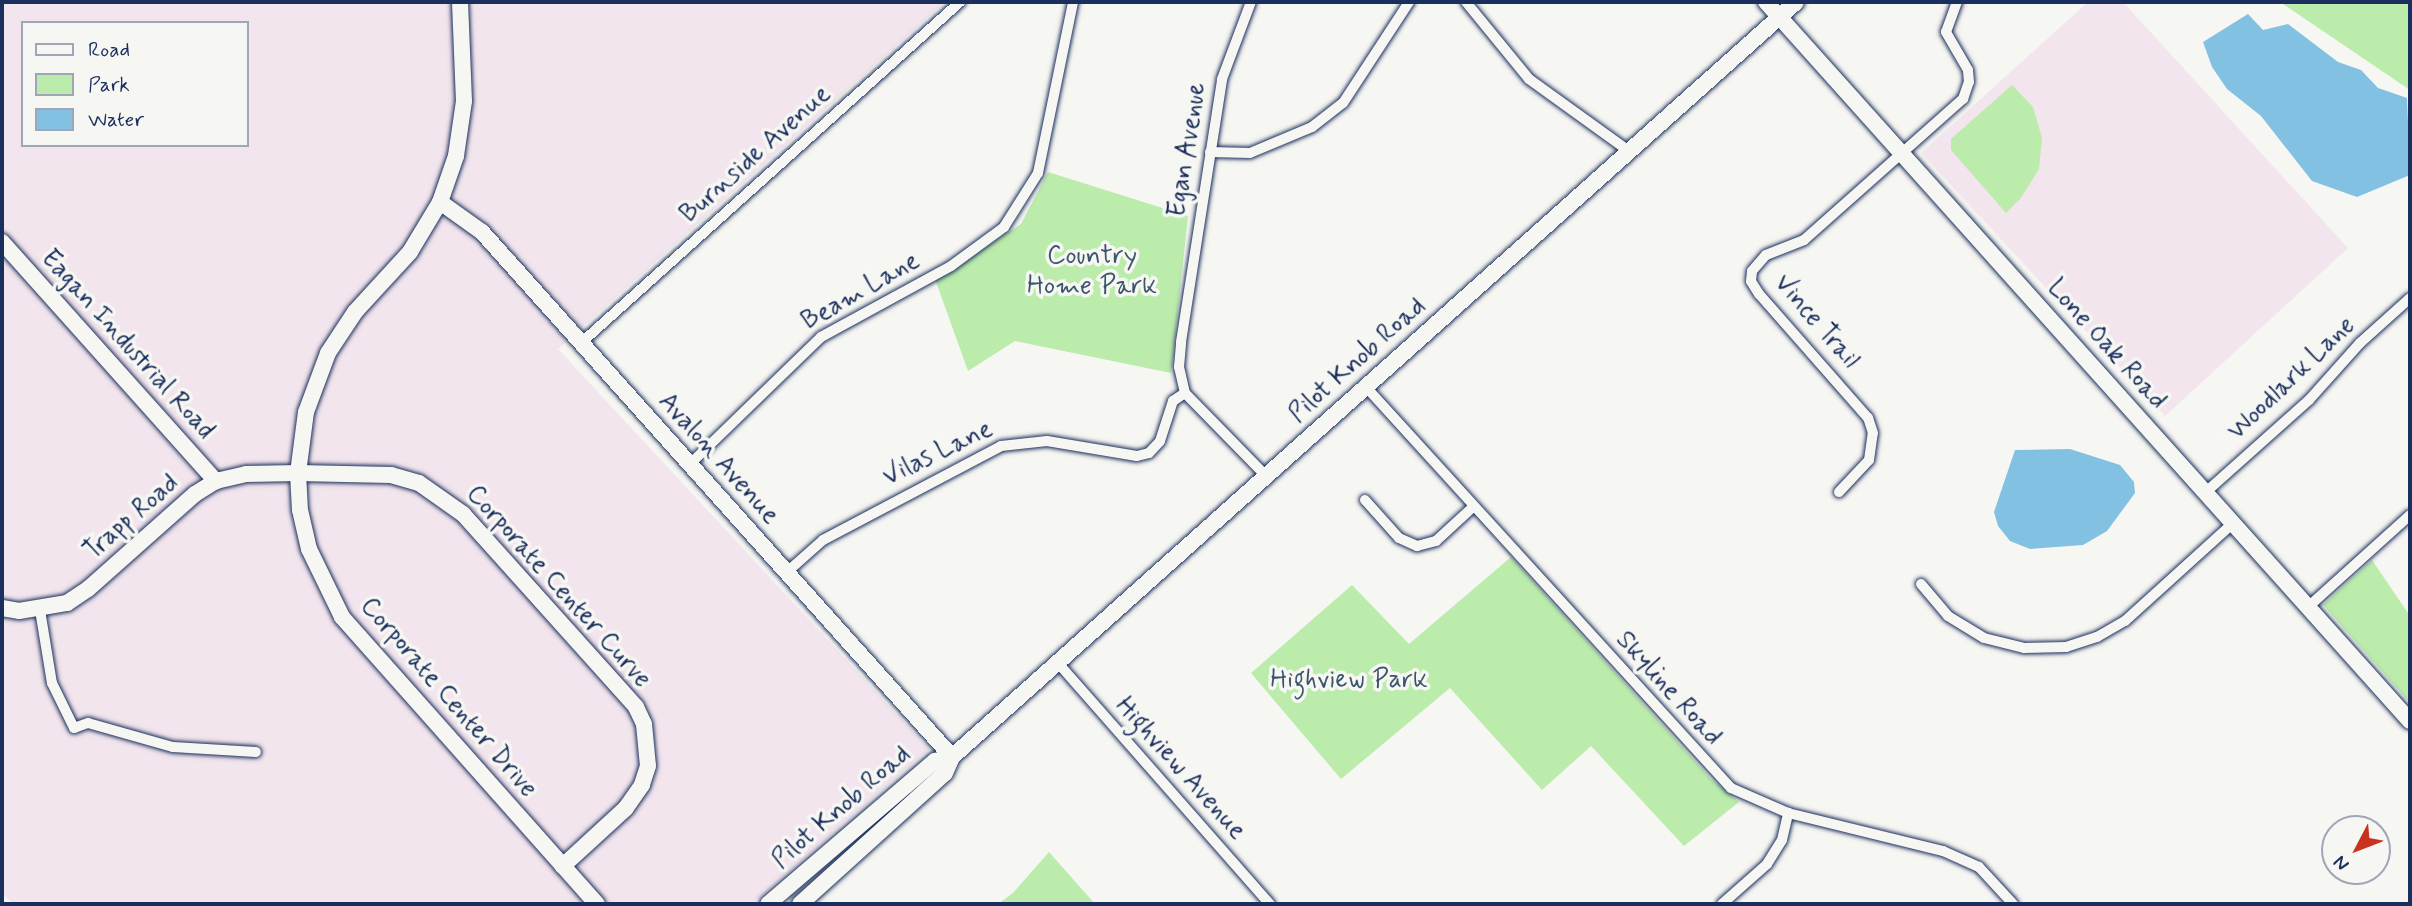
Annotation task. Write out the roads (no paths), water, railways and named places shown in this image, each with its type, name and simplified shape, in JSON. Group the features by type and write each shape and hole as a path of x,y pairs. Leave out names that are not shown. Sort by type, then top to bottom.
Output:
{"street":[{"name":"Corporate Center Drive","path":"460,2 464,101 456,156 440,202 410,251 355,312 328,353 306,412 298,473 309,549 342,617 597,904"},
{"name":"Burnside Avenue","path":"581,343 960,2"},
{"name":"Beam Lane","path":"690,464 821,338 951,266 1003,227 1038,173 1073,2"},
{"name":"Egan Avenue","path":"1185,393 1179,367 1222,79 1251,2"},
{"path":"1210,152 1250,153 1312,127 1343,103 1409,2"},
{"path":"1466,2 1529,79 1629,151"},
{"name":"Lone Oak Road","path":"1766,2 2410,721"},
{"name":"Pilot Knob Road","path":"800,904 945,773 952,757 1796,2"},
{"path":"1903,154 1966,94 1968,70 1946,32 1957,2"},
{"name":"Vince Trail","path":"1839,492 1869,460 1873,433 1868,418 1759,294 1751,281 1752,271 1766,255 1804,240 1903,154"},
{"name":"Avalon Avenue","path":"440,202 482,232 952,757"},
{"name":"Eagan Industrial Road","path":"2,242 216,481"},
{"name":"Woodlark Lane","path":"2206,492 2309,400 2360,343 2410,298"},
{"name":"Skyline Road","path":"1366,387 1710,770 1743,795 1788,813 1943,851 1979,867 2013,904"},
{"path":"1185,393 1266,476"},
{"name":"Vilas Lane","path":"787,572 823,540 1001,446 1047,441 1137,456 1149,453 1160,441 1173,401 1185,393"},
{"name":"Trapp Road","path":"2,608 40,610 67,603 88,589 195,494 216,481 246,474 298,473"},
{"name":"Corporate Center Curve","path":"298,473 391,475 443,496 636,707 649,745 642,785 626,808 563,866"},
{"path":"1365,500 1399,538 1417,546 1436,541 1473,507"},
{"path":"2308,607 2410,517"},
{"path":"1921,584 1948,616 1984,638 2024,648 2066,646 2097,637 2125,621 2233,523"},
{"path":"40,610 52,683 75,728 88,723 173,747 256,752"},
{"name":"Highview Avenue","path":"1058,663 1270,904"},
{"name":"Pilot Knob Road","path":"768,904 934,761 952,757"},
{"path":"881,807 894,820"},
{"path":"1723,904 1767,864 1782,840 1788,813"}],"water":[{"path":"2248,14 2263,30 2288,24 2338,62 2361,70 2378,88 2407,98 2410,175 2357,197 2312,181 2261,116 2227,89 2212,67 2203,42"},
{"path":"2070,449 2120,465 2134,482 2135,493 2107,531 2083,545 2030,549 2010,541 1998,526 1994,512 2015,450"}],"park label":[{"name":"Country Home Park","path":"1092,272"},
{"name":"Highview Park","path":"1349,681"}]}
